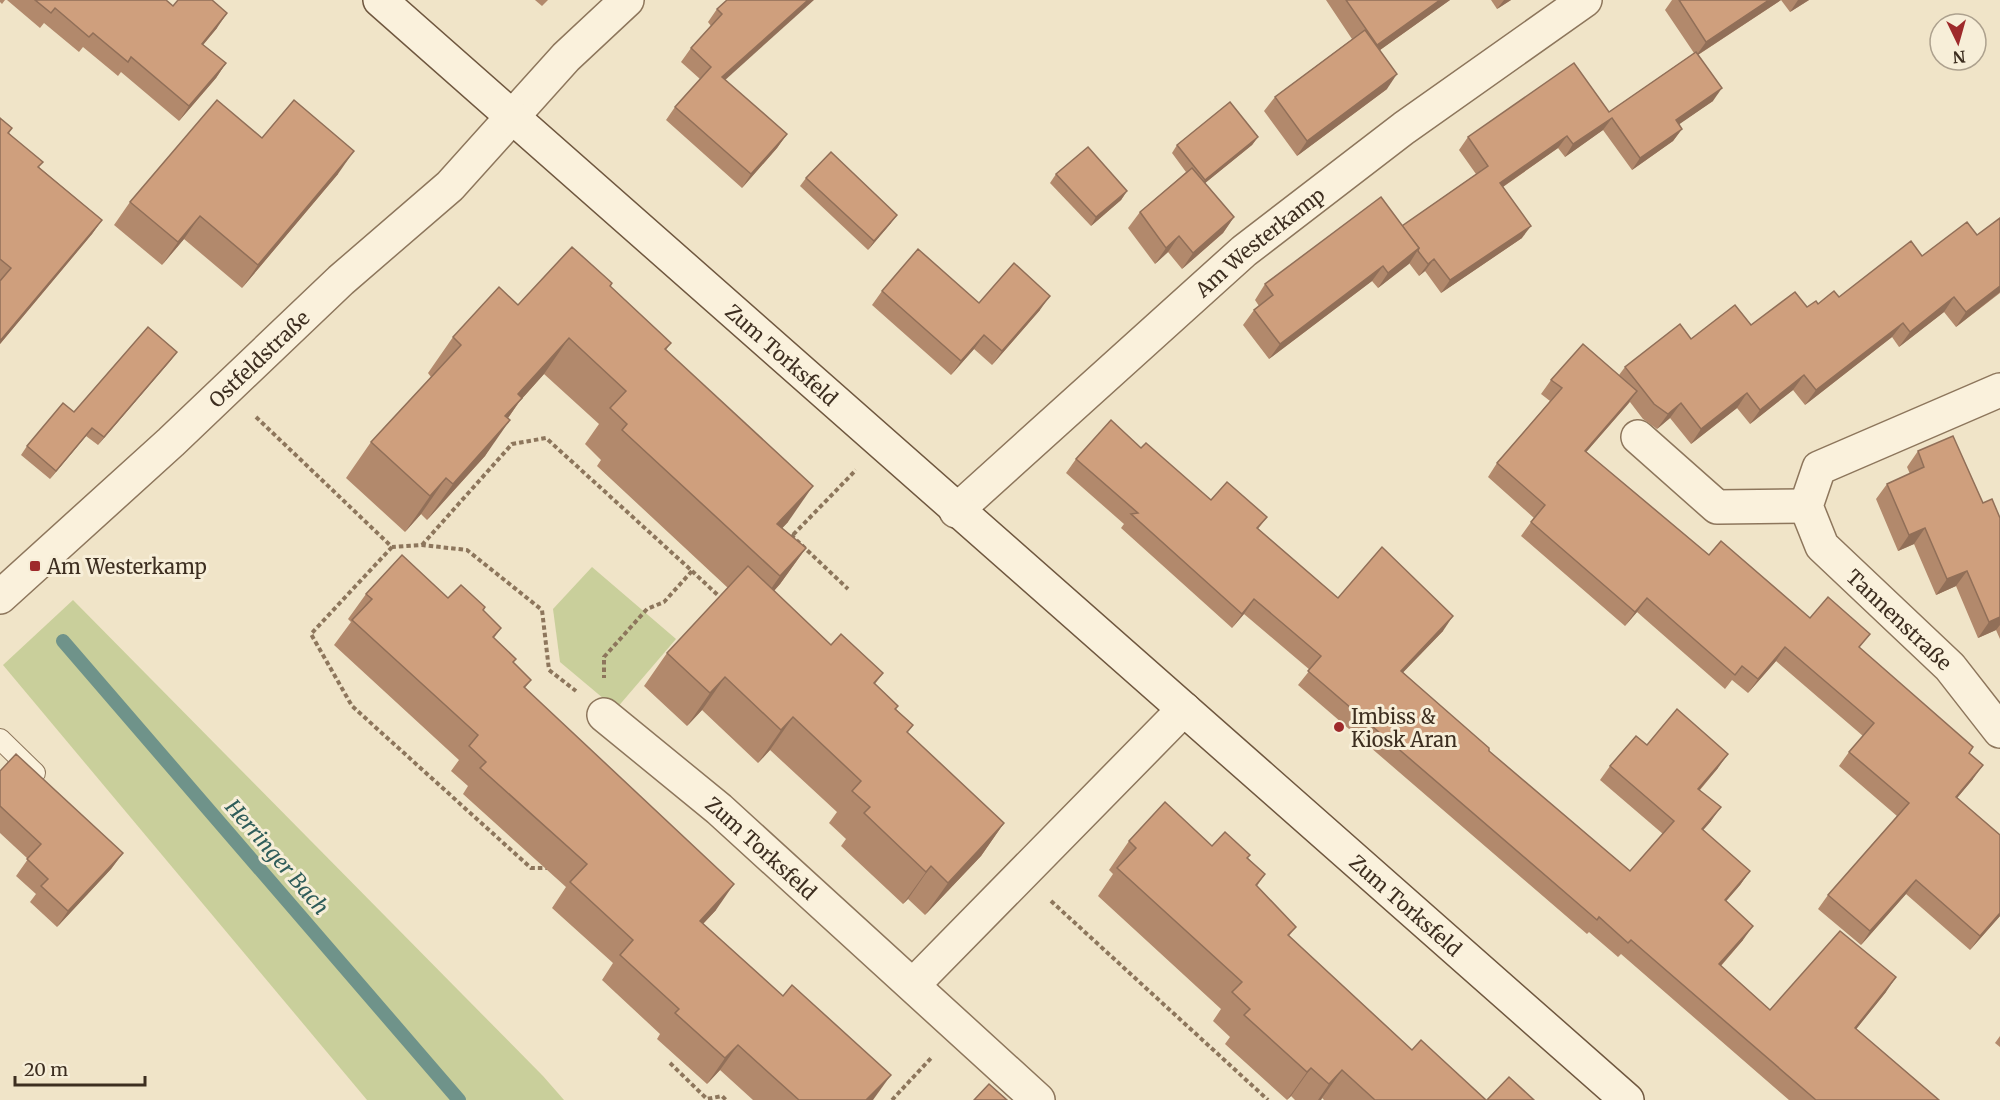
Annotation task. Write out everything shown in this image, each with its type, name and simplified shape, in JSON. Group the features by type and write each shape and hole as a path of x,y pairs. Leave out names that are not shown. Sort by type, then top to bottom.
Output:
{"street":[{"name":"Zum Torksfeld","path":"380,0 513,115 956,511 1627,1100"},
{"name":"Ostfeldstraße","path":"0,597 171,442 340,280 450,186 566,57 627,0"},
{"name":"Am Westerkamp","path":"956,511 1245,251 1404,128 1585,0"},
{"path":"1638,437 1717,507 1806,506 1819,468 2000,390"},
{"name":"Tannenstraße","path":"1806,506 1822,546 1950,667 2000,731"},
{"path":"913,985 1184,709"},
{"name":"Zum Torksfeld","path":"598,710 719,809 1038,1100"}],"lane":[{"path":"0,739 48,786"}],"path":[{"path":"225,388 392,547"},
{"path":"422,545 512,444 546,438 722,599 733,596"},
{"path":"785,543 882,443"},
{"path":"791,535 848,589"},
{"path":"554,867 531,868 352,706 311,634 392,547 422,545 467,550 542,610 549,670 598,710 604,693 604,657 647,609 664,602 692,571"},
{"path":"1022,873 1268,1100"},
{"path":"892,1100 960,1028"},
{"path":"670,1063 707,1098 722,1096 726,1100"}],"green space":[{"path":"592,567 676,639 616,709 560,662 553,609"},
{"path":"73,600 543,1076 564,1100 367,1100 3,665"}],"building":[{"path":"35,0 166,0 173,6 178,0 212,0 227,13 202,44 226,63 189,106 131,57 128,62 93,33 89,37 55,8 51,13"},
{"path":"727,0 808,0 722,77 787,134 751,174 675,107 711,67 691,48 722,14 717,9"},
{"path":"1346,0 1440,0 1377,45"},
{"path":"1679,0 1769,0 1706,42"},
{"path":"1365,30 1397,74 1307,141 1275,97"},
{"path":"1696,52 1722,88 1676,120 1682,129 1640,158 1612,118 1573,144 1567,136 1500,183 1531,226 1450,280 1434,259 1428,264 1418,251 1419,248 1402,226 1488,166 1468,137 1574,63 1609,112"},
{"path":"217,100 262,138 294,100 354,151 258,265 200,216 178,242 130,202"},
{"path":"1230,102 1258,137 1205,180 1177,145"},
{"path":"0,118 12,128 8,133 43,162 38,167 102,220 0,341 0,281 11,268 0,259"},
{"path":"1088,147 1127,191 1096,217 1056,174"},
{"path":"831,152 897,215 874,241 806,178"},
{"path":"1192,168 1234,217 1193,253 1179,236 1166,248 1140,212"},
{"path":"1381,197 1419,248 1388,273 1383,266 1280,344 1254,310 1273,295 1265,284"},
{"path":"2000,218 2000,286 1966,312 1954,297 1910,332 1903,323 1816,390 1804,375 1760,410 1747,393 1701,429 1681,403 1668,414 1654,404 1625,367 1680,324 1691,339 1735,305 1751,325 1795,292 1807,307 1816,301 1818,304 1834,291 1839,297 1911,241 1922,256 1967,222 1977,235"},
{"path":"572,247 612,283 610,286 671,343 665,349 813,486 777,524 806,548 780,576 622,430 627,424 610,408 626,391 569,338 518,394 522,398 505,416 510,420 453,484 446,478 430,496 371,442 461,345 453,337 499,287 518,305"},
{"path":"918,249 979,303 1014,263 1050,296 1002,351 984,335 961,361 882,291"},
{"path":"148,327 177,352 104,437 92,428 56,471 27,446 63,403 74,412"},
{"path":"1583,344 1637,391 1585,451 1709,555 1721,541 1810,618 1828,597 1870,634 1859,647 1973,747 1969,753 1983,765 1956,797 2000,835 2000,913 1980,936 1916,880 1870,931 1828,895 1909,803 1849,752 1874,723 1785,647 1758,679 1742,666 1735,675 1647,598 1635,612 1531,522 1545,505 1497,463 1562,388 1551,380"},
{"path":"1111,420 1141,448 1146,443 1211,500 1227,482 1267,517 1257,528 1338,598 1382,547 1453,616 1401,671 1489,748 1489,751 1630,871 1674,821 1610,766 1636,736 1647,745 1677,709 1728,754 1698,789 1721,807 1702,829 1750,871 1725,900 1753,926 1719,964 1770,1010 1840,931 1896,977 1855,1028 1939,1100 1816,1100 1631,940 1628,943 1599,917 1597,920 1308,671 1321,656 1254,599 1242,614 1131,514 1138,513 1076,459"},
{"path":"1953,436 1983,503 1992,499 2000,518 2000,617 1989,622 1967,571 1947,579 1925,528 1909,535 1887,484 1924,467 1918,451"},
{"path":"402,555 448,598 461,585 485,607 483,610 501,628 493,637 516,659 513,662 531,680 524,687 734,884 700,921 783,996 792,985 891,1075 866,1100 799,1100 738,1045 725,1058 675,1013 679,1009 620,955 633,940 570,882 587,864 480,768 486,762 469,746 478,735 352,620 372,599 366,594"},
{"path":"748,566 831,645 841,634 883,673 874,683 898,706 895,709 913,725 907,732 1004,823 948,883 931,866 926,872 864,813 870,807 852,791 861,781 793,717 781,730 725,677 710,693 667,653"},
{"path":"16,754 123,853 68,911 41,886 48,879 27,859 41,844 0,806 0,771"},
{"path":"1165,802 1212,846 1225,832 1250,855 1247,858 1265,874 1256,885 1296,927 1288,935 1412,1050 1421,1040 1486,1100 1375,1100 1342,1070 1329,1084 1311,1068 1307,1072 1244,1015 1250,1009 1232,992 1242,982 1117,868 1136,848 1129,841"},
{"path":"1509,1077 1534,1100 1487,1100"},
{"path":"989,1084 1007,1100 974,1100"}],"waterway":[{"name":"Herringer Bach","path":"63,641 459,1100"}],"place":[{"name":"Am Westerkamp","path":"35,566"},
{"name":"Imbiss & Kiosk Aran","path":"1339,727"}]}
